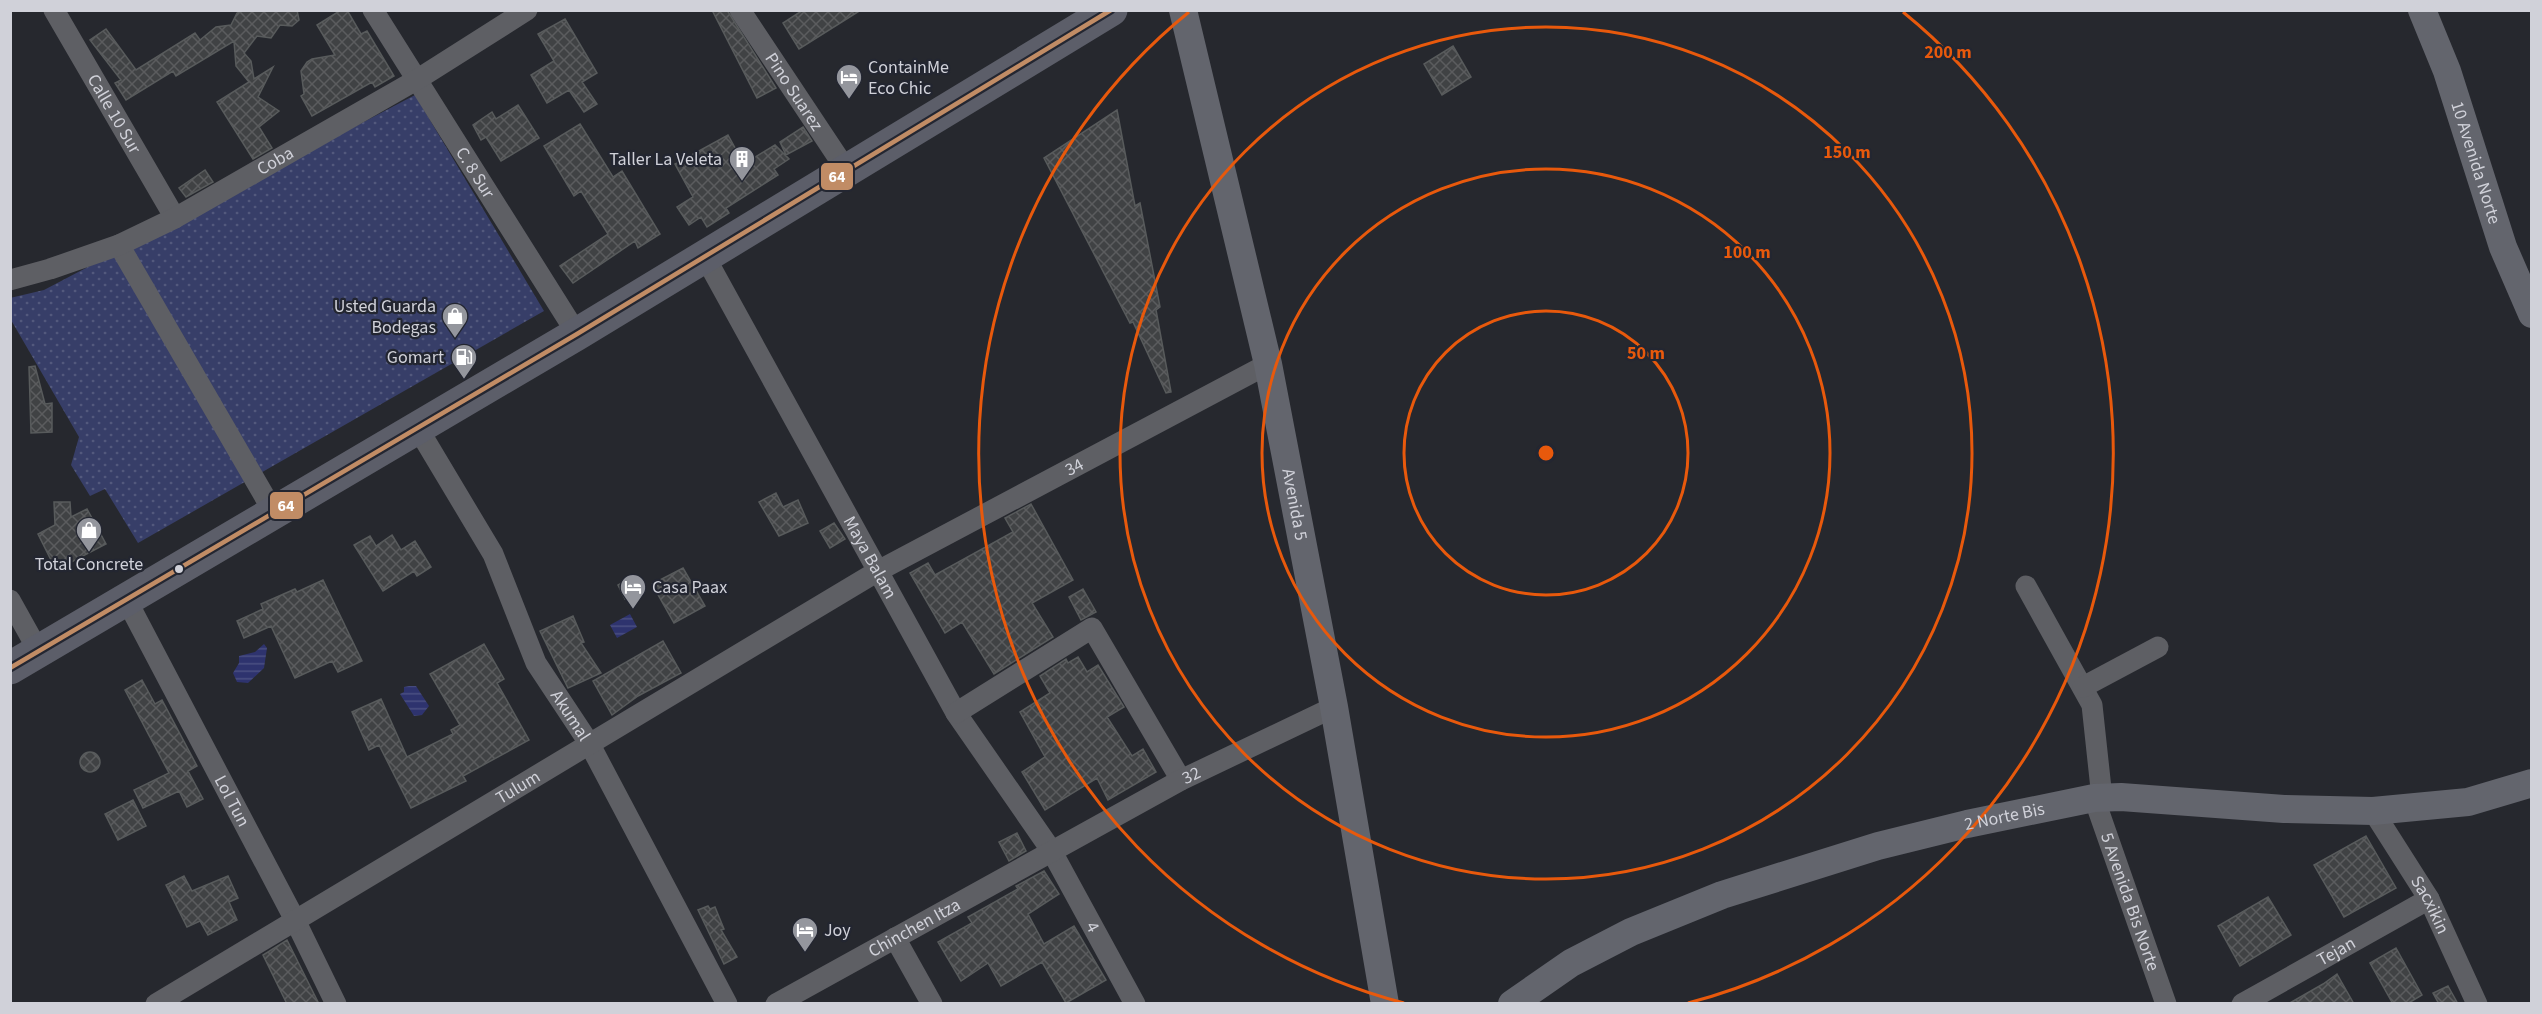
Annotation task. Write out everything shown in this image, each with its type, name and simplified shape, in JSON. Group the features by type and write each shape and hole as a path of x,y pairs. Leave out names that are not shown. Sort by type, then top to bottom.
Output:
{"highway":[{"path":"10,668 577,334 1111,10"}],"street":[{"name":"Calle 10 Sur","path":"54,10 175,218"},
{"name":"C. 8 Sur","path":"373,10 577,334"},
{"name":"Coba","path":"10,280 119,245 175,218 418,79 527,10"},
{"name":"Pino Suarez","path":"740,10 847,171"},
{"name":"Avenida 5","path":"1183,10 1269,364 1334,707 1385,1004"},
{"name":"10 Avenida Norte","path":"2422,10 2448,71 2503,247 2532,314"},
{"path":"119,245 273,512"},
{"name":"Maya Balam","path":"704,255 956,712 1051,850"},
{"name":"34","path":"878,571 1269,364"},
{"name":"Akumal","path":"417,427 493,554 536,663 589,743 727,1004"},
{"name":"Tulum","path":"156,1004 294,918 878,571"},
{"name":"5 Avenida Bis Norte","path":"2026,586 2083,687 2095,717 2098,798 2166,1004"},
{"name":"Lol Tun","path":"126,599 294,918 336,1004"},
{"path":"10,600 39,651"},
{"path":"956,712 1092,628 1181,780"},
{"path":"2083,687 2158,647"},
{"name":"32","path":"1051,850 1181,780 1334,707"},
{"name":"2 Norte Bis","path":"1512,1004 1571,963 1621,937 1722,895 1878,846 2098,798 2284,809 2373,811 2468,802 2532,783"},
{"name":"Sacxikin","path":"2373,811 2429,899 2477,1004"},
{"name":"Chinchen Itza","path":"776,1004 1051,850"},
{"name":"4","path":"1051,850 1135,1004"},
{"name":"Tejan","path":"2242,1004 2429,899"},
{"path":"895,938 932,1004"}],"shaded area":[{"path":"415,95 544,311 138,543 105,489 90,496 71,465 79,437 11,320 10,298 44,290"},
{"path":"630,614 637,627 617,638 610,625"},
{"path":"264,644 267,648 264,668 248,683 237,682 233,673 239,663 239,656 255,652"},
{"path":"416,686 429,706 422,715 414,716 400,694 404,692 404,687"}],"building":[{"path":"246,10 297,10 299,20 292,26 280,25 271,38 257,36 244,53 251,61 254,79 273,67 258,97 279,111 259,127 272,148 253,159 217,102 249,82 236,66 234,41 176,76 173,71 126,100 115,83 121,80 90,40 106,29 136,70 195,33 200,40 216,27 231,25 237,13"},
{"path":"341,10 347,10 361,34 367,31 394,76 375,87 372,82 312,116 301,96 304,94 301,71 312,59 335,55 317,25"},
{"path":"712,10 727,10 776,88 757,98"},
{"path":"803,10 861,10 799,49 783,23"},
{"path":"565,19 597,73 582,82 597,104 584,112 569,90 547,103 531,75 554,61 538,34"},
{"path":"1453,46 1471,77 1442,95 1424,64"},
{"path":"518,105 539,138 501,161 486,137 481,140 473,125 492,112 496,119"},
{"path":"1117,110 1135,206 1140,203 1160,307 1156,310 1171,392 1166,393 1133,322 1130,323 1044,158"},
{"path":"580,124 613,177 622,171 660,234 638,248 635,241 573,283 560,266 608,234 581,191 574,196 544,146"},
{"path":"803,127 812,141 786,155 780,142"},
{"path":"728,135 744,164 775,145 789,159 774,169 778,175 726,208 729,213 707,227 701,217 689,225 677,207 693,197 675,164"},
{"path":"205,170 213,182 186,197 179,188"},
{"path":"35,366 45,404 52,403 52,432 31,433 29,367"},
{"path":"776,493 783,507 798,500 808,523 779,536 759,502"},
{"path":"54,502 70,502 71,517 87,509 106,544 56,570 38,534 55,525"},
{"path":"1031,504 1073,580 1032,603 1053,637 994,674 962,622 945,633 910,573 928,563 935,575 1013,532 1005,518"},
{"path":"834,523 845,539 830,548 820,531"},
{"path":"392,535 401,550 415,541 431,567 417,576 414,571 383,591 354,545 370,536 376,546"},
{"path":"683,568 705,606 674,623 652,584"},
{"path":"632,577 640,591 625,599 618,585"},
{"path":"323,580 362,661 338,672 332,661 295,678 271,626 244,638 237,621 263,609 261,604 295,589 297,592"},
{"path":"1083,589 1096,612 1081,620 1069,597"},
{"path":"573,616 584,642 581,643 601,673 568,688 540,631"},
{"path":"663,641 681,673 638,696 612,715 593,681"},
{"path":"484,644 504,679 497,683 529,740 463,776 466,781 411,808 379,745 369,750 352,712 381,699 407,757 453,734 451,730 460,725 430,674"},
{"path":"1078,657 1087,672 1098,665 1124,707 1107,717 1132,756 1143,749 1156,772 1108,800 1097,778 1045,810 1022,772 1045,757 1020,712 1050,693 1040,676 1066,659 1068,663"},
{"path":"142,680 155,704 162,700 197,766 188,771 203,799 187,807 179,791 143,808 134,790 169,773 125,690"},
{"path":"86,752 94,752 100,758 100,766 94,772 86,772 80,766 80,758"},
{"path":"133,800 146,826 118,840 105,814"},
{"path":"1017,833 1026,851 1009,861 999,842"},
{"path":"2366,836 2396,888 2344,917 2314,865"},
{"path":"1044,871 1059,894 1028,914 1044,944 1074,926 1106,980 1066,1003 1042,962 1001,986 988,963 961,981 938,942 972,923 968,917 1018,889 1016,886"},
{"path":"184,876 192,891 228,876 238,898 229,902 237,920 208,935 200,921 187,927 166,885"},
{"path":"2268,897 2291,935 2240,966 2218,926"},
{"path":"708,906 710,909 715,907 724,929 721,930 737,957 724,964 698,910"},
{"path":"287,940 319,1004 287,1004 263,955"},
{"path":"2396,948 2422,995 2407,1004 2393,1004 2370,963"},
{"path":"2337,974 2354,1004 2288,1004 2323,984"},
{"path":"2448,986 2458,1004 2439,1004 2433,993"}],"transit line":[{"name":"64","path":"10,668 577,334 1111,10"}],"place":[{"name":"ContainMe Eco Chic","path":"849,100"},
{"name":"Taller La Veleta","path":"742,182"},
{"name":"Usted Guarda Bodegas","path":"455,339"},
{"name":"Gomart","path":"464,380"},
{"name":"Total Concrete","path":"89,553"},
{"name":"Casa Paax","path":"633,610"},
{"name":"Joy","path":"805,953"}]}
